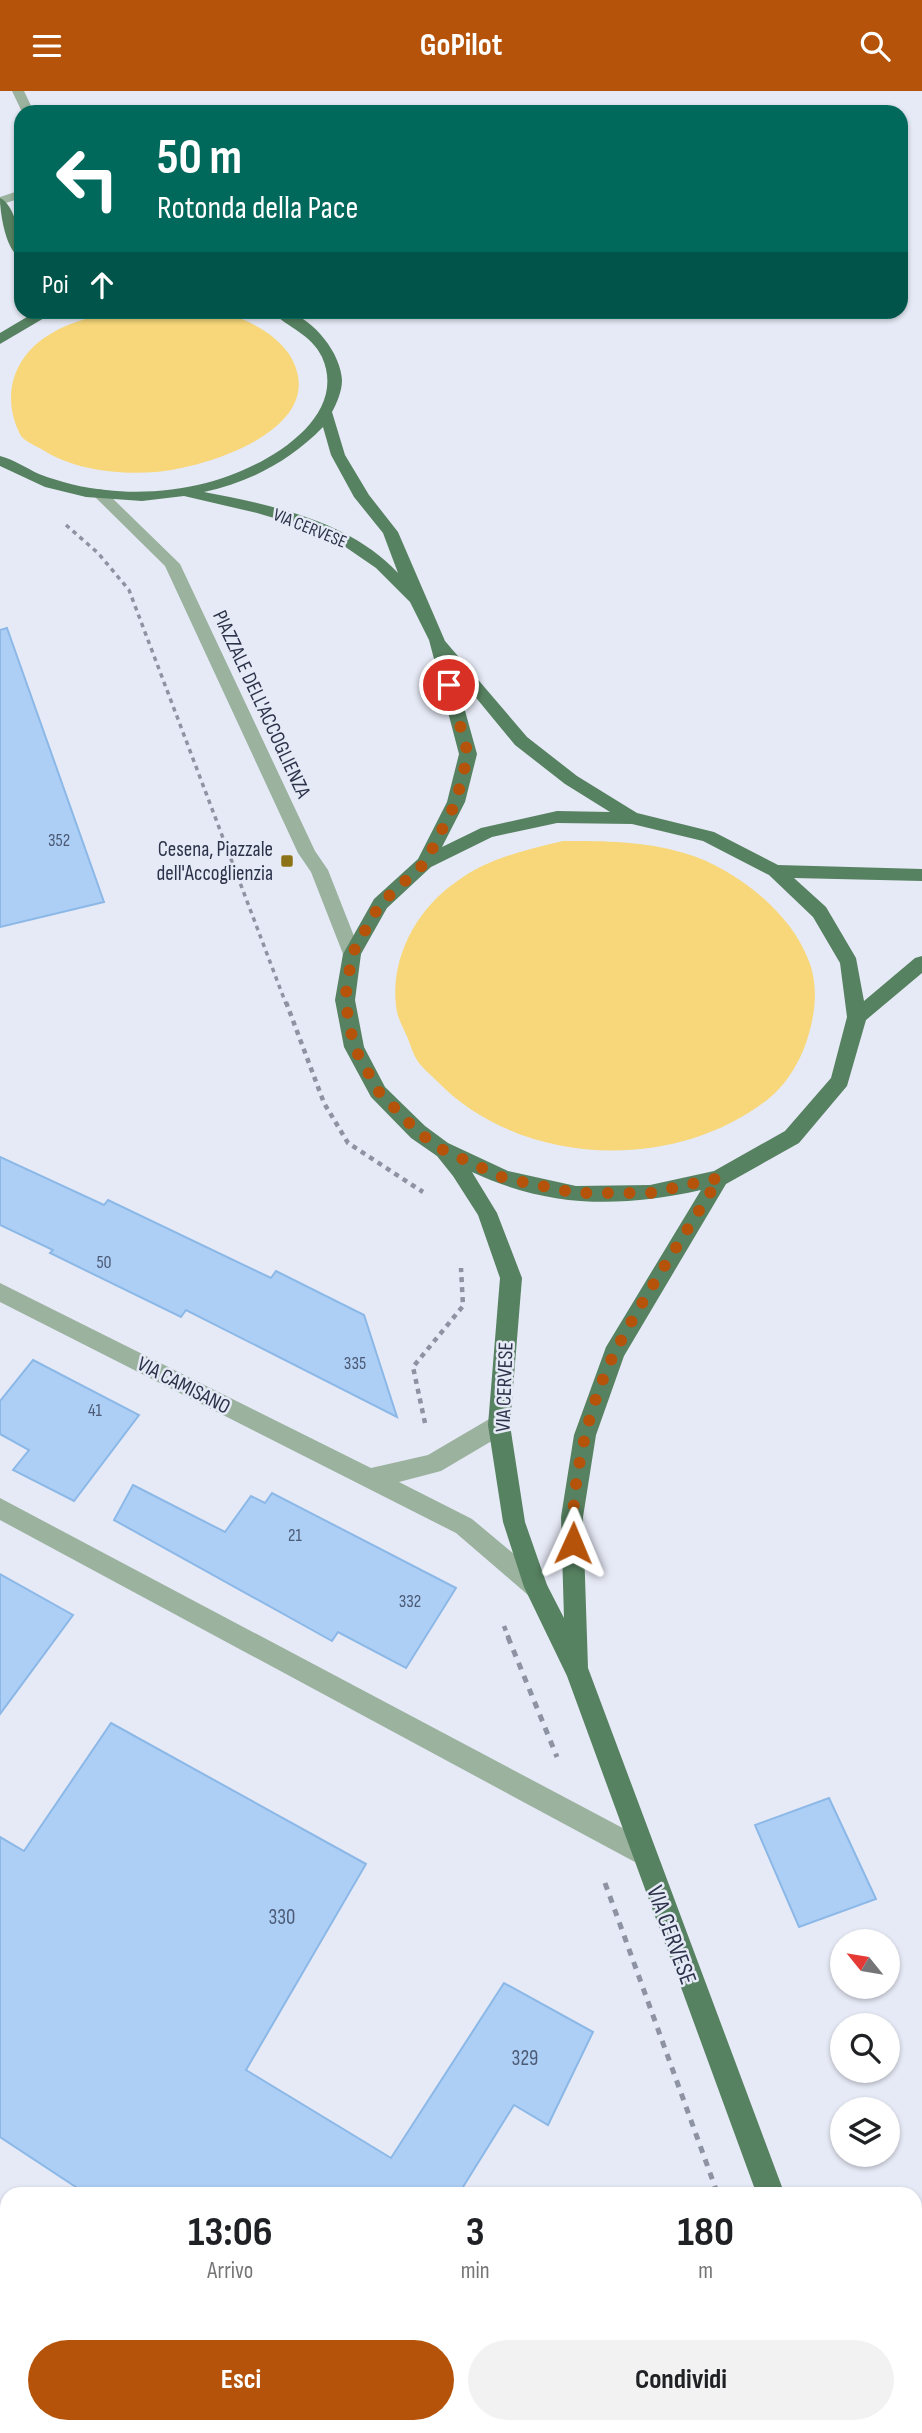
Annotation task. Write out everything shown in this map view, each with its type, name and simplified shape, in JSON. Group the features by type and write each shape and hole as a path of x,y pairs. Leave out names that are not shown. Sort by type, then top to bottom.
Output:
{"main road":[{"path":"2,206 14,236"},
{"path":"16,328 19,319"},
{"path":"0,340 33,319"},
{"path":"0,460 30,477 63,488 100,494 141,496 181,492 230,481 272,463 305,440 326,414 335,385 328,357 309,332 290,319"},
{"name":"VIA CERVESE","path":"326,414 338,455 362,497 390,533 437,640 468,754 456,802 425,863"},
{"path":"0,477 30,477"},
{"name":"VIA CERVESE","path":"181,492 250,505 335,536 372,557 419,604"},
{"name":"VIA CERVESE","path":"437,640 521,741 571,780 632,817"},
{"path":"557,817 632,817 708,836 775,870 820,912 849,963 857,1017 840,1081 792,1137 719,1178 650,1193 576,1193 504,1178 441,1149 418,1132 379,1092 354,1047 345,1000 352,954 380,904 425,863 486,832 557,817"},
{"path":"775,870 922,875"},
{"path":"857,1017 922,963"},
{"name":"VIA CERVESE","path":"441,1149 460,1170 487,1213 511,1278 499,1425 514,1522 536,1587 578,1674 768,2187"},
{"name":"VIA CERVESE","path":"578,1674 572,1517 585,1434 614,1353 719,1178"}],"street":[{"name":"PIAZZALE DELL'ACCOGLIENZA","path":"100,494 172,564 307,853 319,870 352,954"},
{"name":"VIA CAMISANO","path":"0,1292 464,1526 536,1587"},
{"path":"368,1479 433,1464 499,1425"},
{"path":"0,1508 642,1852"}],"path":[{"path":"63,523 98,553 129,590 324,1103 348,1143 426,1194"},
{"path":"433,1464 413,1367 463,1306 460,1258"},
{"path":"500,1615 582,1820 715,2187"}],"shaded area":[{"path":"84,319 240,319 275,339 289,354 299,380 295,403 281,422 259,439 205,462 156,472 112,472 83,467 55,457 21,436 12,407 11,392 20,365 39,342"},
{"path":"563,841 639,844 669,849 703,860 758,893 788,924 800,941 811,968 815,986 813,1015 798,1061 781,1087 767,1100 729,1124 687,1140 643,1149 598,1150 553,1144 510,1131 471,1110 419,1063 398,1015 395,993 401,956 417,922 441,894 468,874 508,856"}],"building":[{"path":"7,628 104,902 0,927 0,630"},
{"path":"0,1157 104,1205 108,1200 271,1278 276,1271 364,1315 397,1417 186,1310 181,1317 50,1253 53,1250 0,1225"},
{"path":"33,1360 139,1415 74,1501 13,1470 29,1450 0,1434 0,1401"},
{"path":"133,1485 225,1532 251,1496 265,1503 272,1493 456,1588 406,1668 338,1632 332,1641 114,1520"},
{"path":"0,1574 73,1615 0,1714"},
{"path":"111,1723 366,1864 246,2070 391,2158 504,1983 593,2032 548,2125 514,2105 463,2187 76,2187 0,2137 0,1837 24,1851"},
{"path":"829,1798 876,1899 799,1927 755,1825"}],"place":[{"name":"Cesena, Piazzale dell'Accoglienzia","path":"287,861"}],"route":[{"path":"449,685 468,754 456,802 425,863 380,904 352,954 345,1000 354,1047 379,1092 418,1132 441,1149 504,1178 576,1193 650,1193 719,1178 614,1353 585,1434 572,1517 573,1543"}]}
